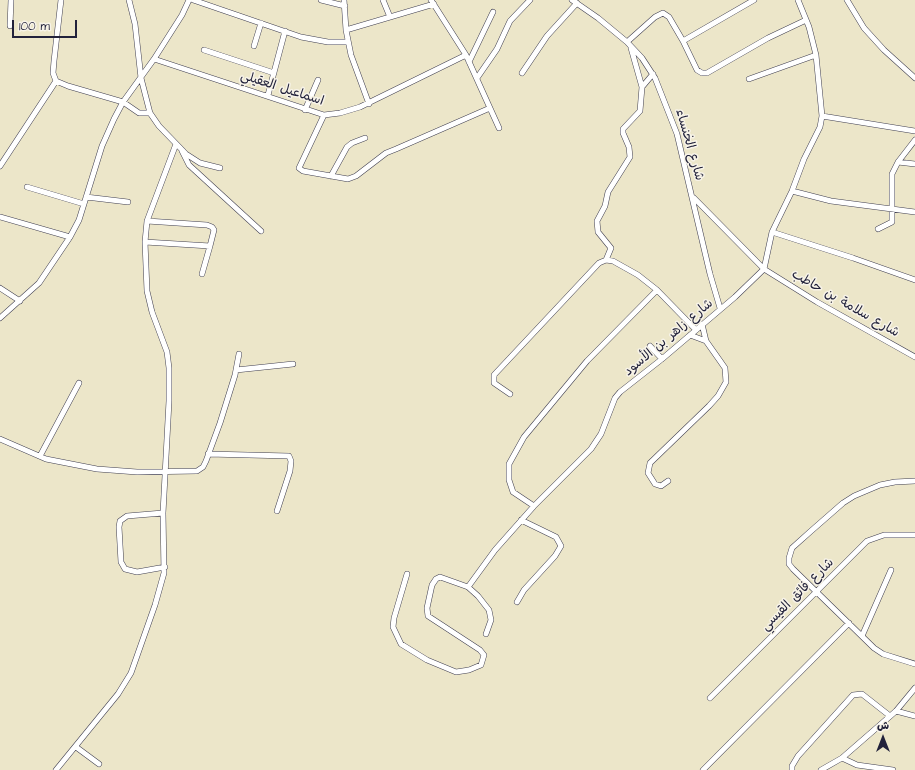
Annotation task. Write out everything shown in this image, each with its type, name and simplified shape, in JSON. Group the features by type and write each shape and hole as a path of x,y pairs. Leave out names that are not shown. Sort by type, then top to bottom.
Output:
{"street":[{"path":"10,26 11,0"},
{"path":"61,0 53,73 56,81 123,102 137,112 150,113"},
{"path":"129,0 136,31 141,78 150,113 182,151 189,165 261,230"},
{"path":"0,318 39,282 70,237 79,220 102,146 123,102 154,59 182,15 189,0"},
{"path":"193,0 285,31 323,41 348,42"},
{"path":"321,0 345,6"},
{"path":"344,0 348,42 369,104"},
{"path":"383,0 390,17"},
{"path":"477,78 497,49 510,21 530,0"},
{"name":"شارع الخنساء","path":"572,0 598,18 629,43 653,74 677,134 683,165 693,197 709,268 720,308"},
{"path":"683,41 752,0"},
{"path":"764,269 772,232 792,191 804,159 820,128 822,116 816,55 806,20 798,0"},
{"path":"847,0 864,28 884,50 915,78"},
{"path":"346,30 390,17 432,2 466,55 499,128"},
{"path":"522,73 547,36 577,3"},
{"path":"469,62 494,12"},
{"path":"606,260 610,253 610,247 598,232 596,223 604,206 608,192 630,156 629,147 623,134 623,129 640,111 642,88 629,43 655,17 663,13 669,17 697,70 702,73 707,73 768,38 806,20"},
{"path":"254,46 261,23"},
{"path":"268,95 285,31"},
{"path":"204,50 274,73"},
{"name":"اسماعيل العقيلي","path":"154,59 268,95 305,110 324,115 346,112 369,104 466,55"},
{"path":"749,79 816,55"},
{"path":"642,88 653,74"},
{"path":"305,110 318,80"},
{"path":"0,166 56,81"},
{"path":"324,115 299,168 303,171 352,178 386,153 424,135 466,120 490,108"},
{"path":"822,116 915,130"},
{"path":"332,176 347,147 365,138"},
{"path":"878,229 891,223 891,179 898,162 915,140"},
{"path":"56,770 118,694 131,673 160,591 164,567 163,513 169,401 169,364 167,352 152,312 147,291 145,242 147,221 176,144"},
{"path":"182,151 200,162 220,168"},
{"path":"898,162 915,164"},
{"path":"27,187 84,204"},
{"path":"792,191 831,201 915,212"},
{"path":"86,197 128,202"},
{"name":"شارع سلامة بن حاطب","path":"693,197 764,269 817,302 915,357"},
{"path":"0,217 70,237"},
{"path":"147,221 210,225 214,230 202,274"},
{"path":"772,232 915,280"},
{"path":"145,242 210,246"},
{"path":"510,394 494,383 494,374 599,263 606,260 613,261 628,269 657,290 696,330"},
{"name":"شارع زاهر بن الأسود","path":"468,587 495,550 521,520 591,449 601,434 617,395 690,336 764,269"},
{"path":"0,288 20,301"},
{"path":"534,506 513,492 508,480 508,464 524,438 587,362 657,290"},
{"path":"668,481 661,486 655,484 648,473 650,463 709,406 718,396 726,382 725,368 706,341 702,324"},
{"path":"690,336 706,341"},
{"path":"650,346 662,359"},
{"path":"0,438 55,462 114,471 197,471 203,467 208,454 236,370 239,354"},
{"path":"236,370 294,364"},
{"path":"40,456 79,383"},
{"path":"208,454 289,456 291,461 290,471 277,511"},
{"path":"915,481 895,482 854,496 827,516 792,548 789,558 790,564 817,592 862,636 883,654 915,664"},
{"path":"163,513 127,516 120,521 119,527 121,562 125,569 137,572 164,567"},
{"path":"517,602 524,590 556,556 561,546 556,537 521,520"},
{"name":"شارع فائق القيسي","path":"710,698 870,538 884,535 915,535"},
{"path":"862,636 891,570"},
{"path":"407,574 394,618 393,627 398,639 406,648 427,660 456,672 469,670 481,665 484,655 480,650 429,618 427,614 432,585 438,578 443,578 468,587 478,596 489,610 491,620 486,634"},
{"path":"703,770 849,623"},
{"path":"821,770 842,758 896,711 915,688"},
{"path":"792,770 792,766 798,756 853,695 862,694 890,716"},
{"path":"896,711 915,716"},
{"path":"76,747 99,764"},
{"path":"842,758 857,765 893,770"}]}
